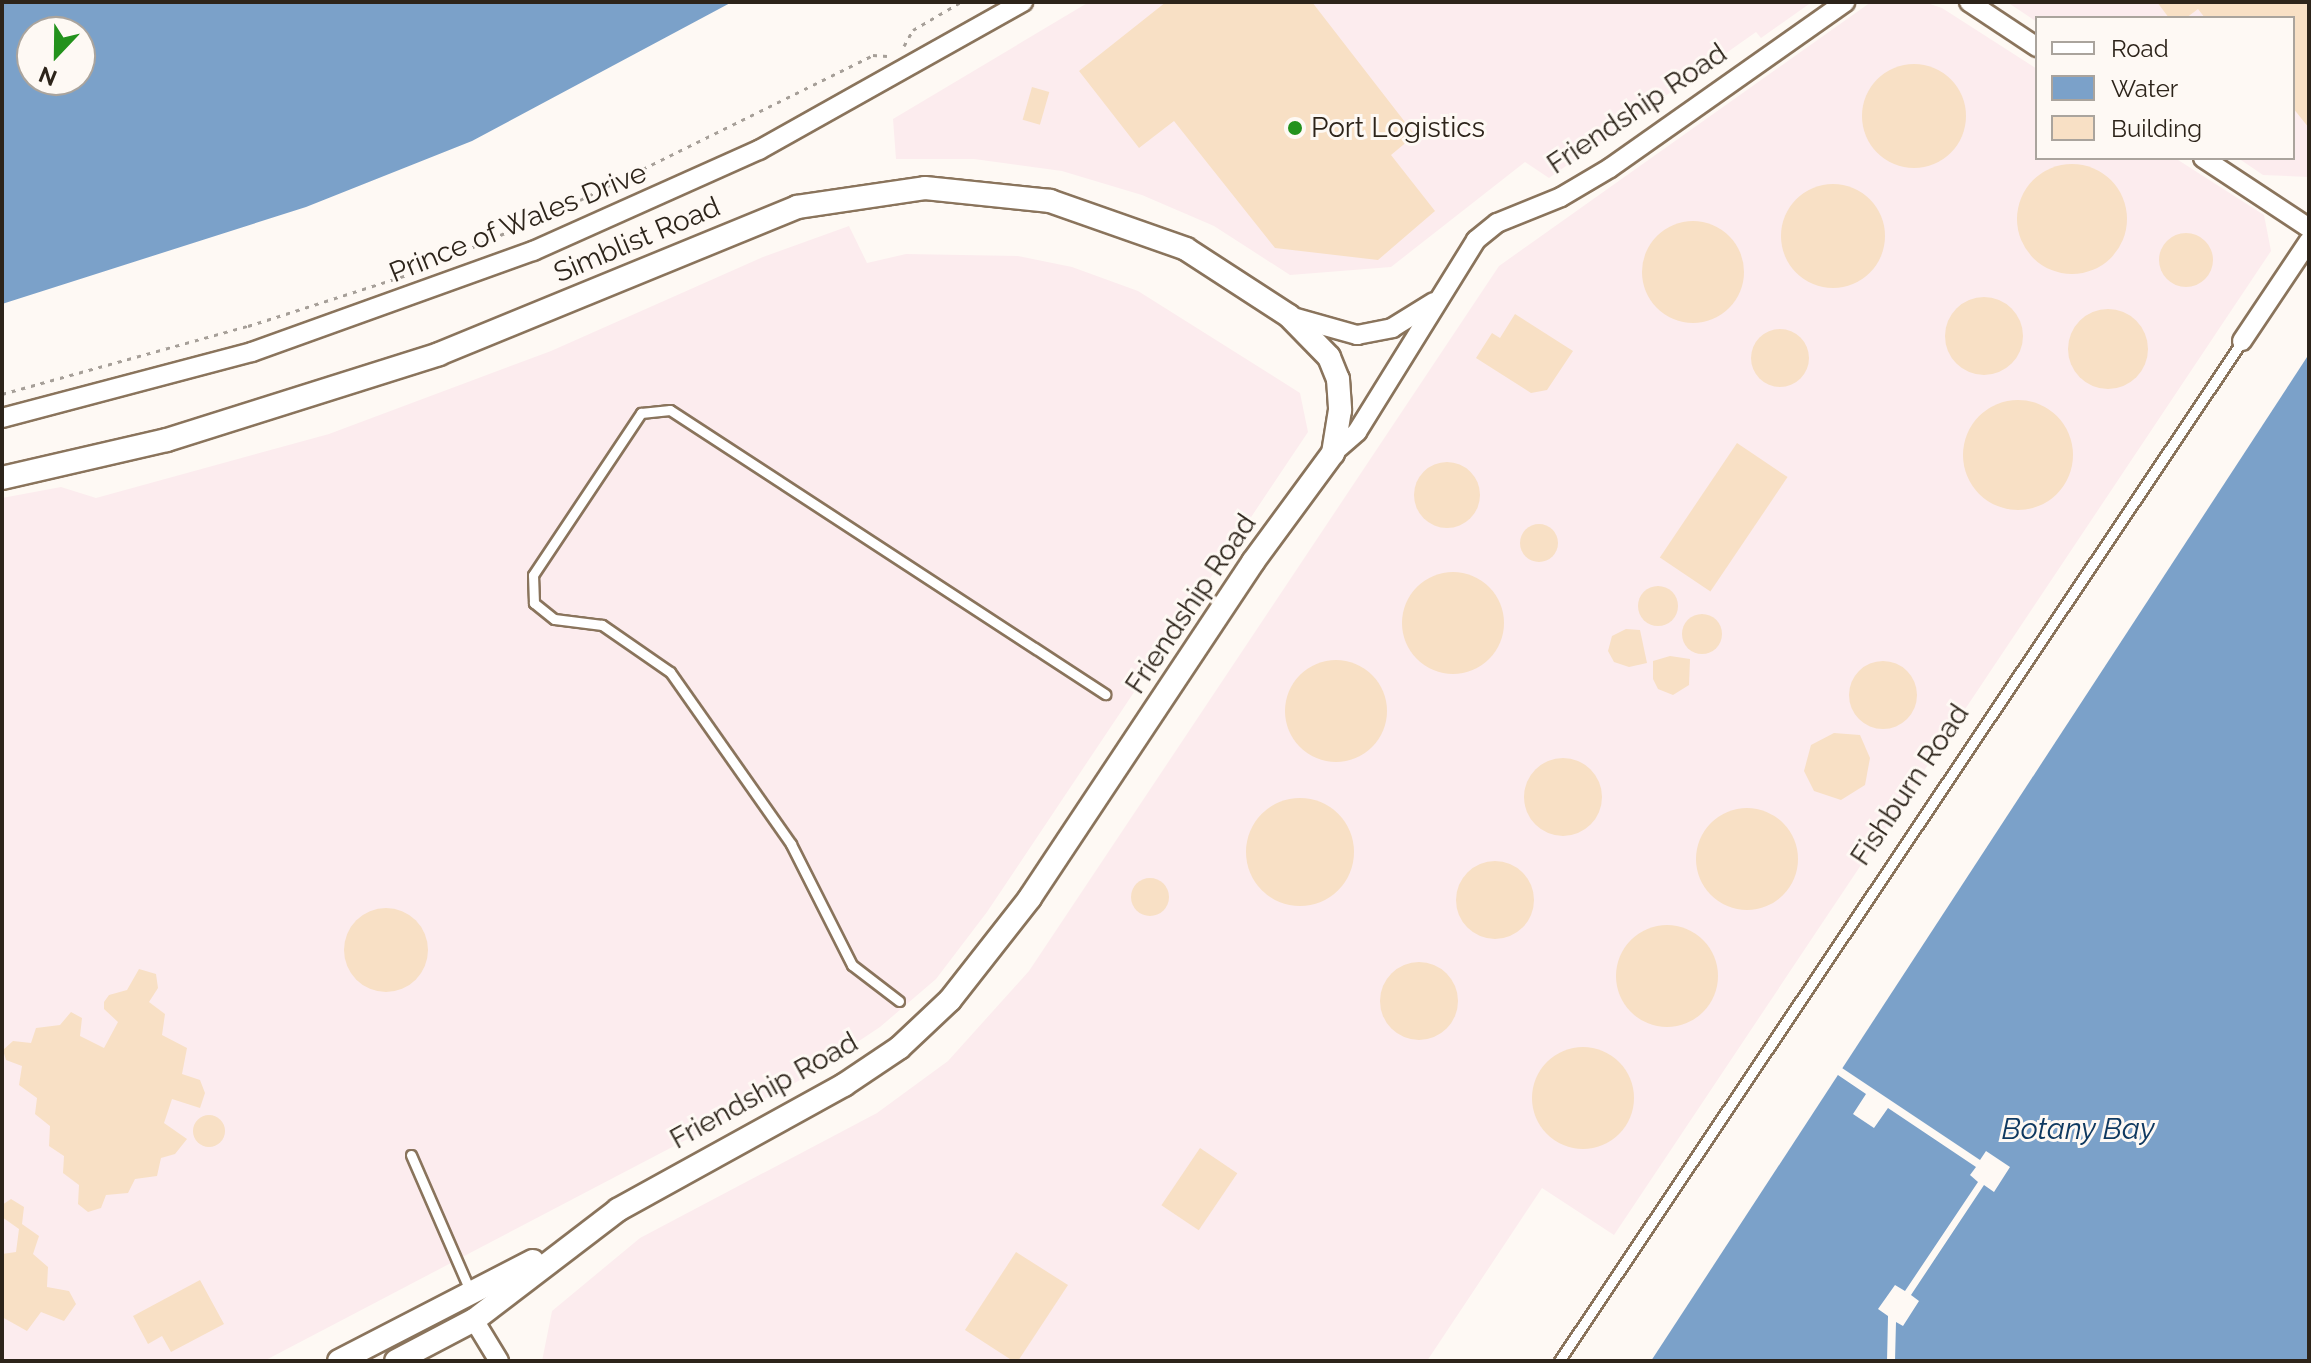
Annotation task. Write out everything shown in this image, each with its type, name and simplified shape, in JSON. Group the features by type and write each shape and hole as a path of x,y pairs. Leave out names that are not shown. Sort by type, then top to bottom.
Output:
{"street":[{"name":"Prince of Wales Drive","path":"2,418 252,352 533,251 759,150 1023,2"},
{"name":"Friendship Road","path":"396,1361 474,1320 580,1237 661,1184 844,1085 899,1048 950,1000 1030,898 1253,562 1333,453 1357,432 1416,341 1434,302 1476,240 1497,223 1561,197 1610,168 1845,2"},
{"path":"1969,2 2035,46"},
{"path":"2206,160 2309,228"},
{"name":"Simblist Road","path":"2,478 167,440 302,401 439,354 797,207 854,196 925,188 1050,201 1186,249 1289,316 1329,357 1338,379 1340,410 1333,453"},
{"name":"Fishburn Road","path":"2242,341 2309,241"},
{"name":"Simblist Road","path":"1289,316 1357,335 1392,328 1434,302"},
{"name":"Friendship Road","path":"339,1361 580,1237"},
{"path":"474,1320 499,1361"}],"lane":[{"name":"Fishburn Road","path":"1559,1361 2242,341"},
{"path":"899,1001 852,965 791,844 670,672 602,625 554,619 534,603 533,575 641,413 670,410 1105,694"},
{"path":"411,1155 471,1293"}],"path":[{"path":"2,394 248,326 423,269 580,200 873,55 887,57 906,45 913,30 961,2"}],"shaded area":[{"path":"1089,2 1812,2 1761,38 1756,32 1549,178 1525,162 1391,267 1290,275 1214,226 1142,195 1062,171 974,159 896,159 893,119"},
{"path":"1871,2 1924,2 1942,8 2035,68 2035,160 2178,160 2264,215 2271,251 1614,1235 1542,1188 1427,1361 542,1361 552,1311 640,1238 877,1113 948,1061 1029,971 1499,266"},
{"path":"2007,2 2309,2 2309,177 2263,175 2241,160 2295,160 2295,16 2035,16 2035,21"},
{"path":"849,226 867,263 906,254 1018,256 1072,267 1138,291 1300,393 1308,432 987,912 936,979 880,1027 802,1079 264,1361 2,1361 2,498 61,487 96,498 329,434 551,351 763,257"}],"water":[{"path":"2,2 732,2 472,141 306,207 2,304"},
{"name":"Botany Bay","path":"2309,354 2309,1361 1651,1361"}],"pier":[{"path":"1839,1066 1980,1160 1986,1151 2010,1167 1994,1192 1984,1185 1911,1295 1919,1301 1903,1326 1896,1322 1895,1361 1887,1361 1888,1316 1878,1309 1895,1285 1905,1291 1978,1182 1970,1175 1976,1167 1888,1108 1874,1128 1853,1114 1866,1094 1835,1073"}],"building":[{"name":"Port Logistics","path":"1166,2 1312,2 1415,135 1391,155 1435,211 1378,260 1275,248 1174,121 1139,148 1079,71"},
{"path":"2157,2 2309,2 2309,128 2295,110 2295,16 2203,16 2198,9 2189,16 2168,16"},
{"path":"1914,64 1934,68 1951,79 1962,96 1966,116 1962,136 1951,153 1934,164 1914,168 1894,164 1877,153 1866,136 1862,116 1866,96 1877,79 1894,68"},
{"path":"1032,87 1049,92 1040,125 1023,120"},
{"path":"2072,164 2093,168 2111,180 2123,198 2127,219 2123,240 2111,258 2093,270 2072,274 2051,270 2033,258 2021,240 2017,219 2021,198 2033,180 2051,168"},
{"path":"1833,184 1853,188 1870,199 1881,216 1885,236 1881,256 1870,273 1853,284 1833,288 1813,284 1796,273 1785,256 1781,236 1785,216 1796,199 1813,188"},
{"path":"1693,221 1712,225 1729,236 1740,253 1744,272 1740,291 1729,308 1712,319 1693,323 1674,319 1657,308 1646,291 1642,272 1646,253 1657,236 1674,225"},
{"path":"2186,233 2205,241 2213,260 2205,279 2186,287 2167,279 2159,260 2167,241"},
{"path":"1976,297 1992,297 2006,303 2017,314 2023,336 2017,358 2006,369 1992,375 1976,375 1962,369 1951,358 1945,344 1945,328 1951,314 1962,303"},
{"path":"2108,309 2123,312 2136,321 2145,334 2148,349 2145,364 2136,377 2123,386 2108,389 2093,386 2080,377 2071,364 2068,349 2071,334 2080,321 2093,312"},
{"path":"1515,314 1573,351 1547,390 1531,393 1476,358 1492,333 1500,338"},
{"path":"1780,329 1801,337 1809,358 1801,379 1780,387 1759,379 1751,358 1759,337"},
{"path":"2018,400 2039,404 2057,416 2069,434 2073,455 2069,476 2057,494 2039,506 2018,510 1997,506 1979,494 1967,476 1963,455 1967,434 1979,416 1997,404"},
{"path":"1737,443 1788,477 1710,592 1660,557"},
{"path":"1440,462 1454,462 1466,467 1475,476 1480,495 1478,508 1471,519 1454,528 1440,528 1428,523 1419,514 1414,502 1414,488 1419,476 1428,467"},
{"path":"1539,524 1552,530 1558,543 1552,556 1539,562 1526,556 1520,543 1526,530"},
{"path":"1453,572 1472,576 1489,587 1500,604 1504,623 1500,642 1489,659 1472,670 1453,674 1434,670 1417,659 1406,642 1402,623 1406,604 1417,587 1434,576"},
{"path":"1658,586 1672,592 1678,606 1672,620 1658,626 1644,620 1638,606 1644,592"},
{"path":"1702,614 1716,620 1722,634 1716,648 1702,654 1688,648 1682,634 1688,620"},
{"path":"1626,629 1640,630 1647,663 1629,667 1614,662 1608,651 1612,636"},
{"path":"1670,656 1690,659 1689,685 1673,695 1658,689 1653,679 1653,661"},
{"path":"1336,660 1355,664 1372,675 1383,692 1387,711 1383,730 1372,747 1355,758 1336,762 1317,758 1300,747 1289,730 1285,711 1289,692 1300,675 1317,664"},
{"path":"1883,661 1907,671 1917,695 1907,719 1883,729 1859,719 1849,695 1859,671"},
{"path":"1834,733 1860,735 1870,758 1865,785 1841,800 1814,791 1804,771 1811,745"},
{"path":"1563,758 1578,761 1591,769 1599,782 1602,797 1599,812 1591,825 1578,833 1563,836 1548,833 1535,825 1527,812 1524,797 1527,782 1535,769 1548,761"},
{"path":"1300,798 1321,802 1338,814 1350,831 1354,852 1350,873 1338,890 1321,902 1300,906 1279,902 1262,890 1250,873 1246,852 1250,831 1262,814 1279,802"},
{"path":"1747,808 1766,812 1783,823 1794,840 1798,859 1794,878 1783,895 1766,906 1747,910 1728,906 1711,895 1700,878 1696,859 1700,840 1711,823 1728,812"},
{"path":"1495,861 1510,864 1523,872 1531,885 1534,900 1531,915 1523,928 1510,936 1495,939 1480,936 1467,928 1459,915 1456,900 1459,885 1467,872 1480,864"},
{"path":"1150,878 1163,884 1169,897 1163,910 1150,916 1137,910 1131,897 1137,884"},
{"path":"378,908 394,908 410,915 421,926 428,950 425,966 416,980 394,992 378,992 362,985 351,974 344,958 344,942 351,926 362,915"},
{"path":"1667,925 1686,929 1703,940 1714,957 1718,976 1714,995 1703,1012 1686,1023 1667,1027 1648,1023 1631,1012 1620,995 1616,976 1620,957 1631,940 1648,929"},
{"path":"1419,962 1434,965 1447,973 1455,986 1458,1001 1455,1016 1447,1029 1434,1037 1419,1040 1404,1037 1391,1029 1383,1016 1380,1001 1383,986 1391,973 1404,965"},
{"path":"139,969 156,974 158,988 149,1002 165,1014 162,1035 187,1048 182,1074 200,1080 205,1093 200,1108 172,1099 164,1123 187,1139 175,1154 161,1158 157,1176 135,1179 128,1193 106,1195 101,1208 88,1212 78,1204 79,1185 63,1173 64,1156 49,1146 50,1126 35,1114 37,1098 19,1085 22,1066 6,1060 3,1050 13,1041 31,1043 36,1028 60,1025 71,1012 82,1018 80,1036 104,1048 118,1022 104,1009 104,1002 109,995 127,990"},
{"path":"1583,1047 1602,1051 1619,1062 1630,1079 1634,1098 1630,1117 1619,1134 1602,1145 1583,1149 1564,1145 1547,1134 1536,1117 1532,1098 1536,1079 1547,1062 1564,1051"},
{"path":"209,1115 220,1120 225,1131 220,1142 209,1147 198,1142 193,1131 198,1120"},
{"path":"1200,1148 1237,1173 1199,1230 1161,1205"},
{"path":"11,1199 24,1207 22,1224 39,1236 33,1254 48,1267 47,1287 69,1291 76,1304 64,1321 41,1312 27,1331 2,1317 2,1254 16,1252 19,1229 2,1217 2,1205"},
{"path":"1016,1252 1068,1285 1018,1361 1013,1361 965,1330"},
{"path":"200,1280 224,1324 171,1352 162,1336 148,1344 133,1316"}],"place":[{"name":"Port Logistics","path":"1295,128"}]}
